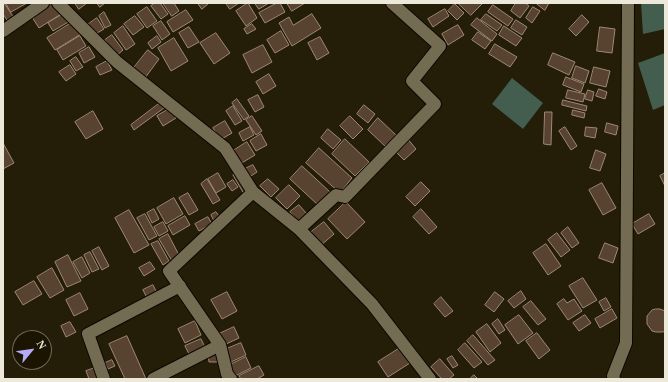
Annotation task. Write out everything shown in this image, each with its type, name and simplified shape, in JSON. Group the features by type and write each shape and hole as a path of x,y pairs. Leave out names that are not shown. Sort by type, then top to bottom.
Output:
{"street":[{"path":"3,31 43,3"},
{"path":"58,3 117,62 225,148 253,192 299,229 372,304 430,379"},
{"path":"299,229 336,195 345,197 435,104 412,81 440,46 392,3"},
{"path":"614,379 613,376 626,343 628,3"},
{"path":"231,379 227,374 220,345 169,270 253,192"},
{"path":"104,379 88,334 180,286"},
{"path":"153,379 220,345"}],"shaded area":[{"path":"641,3 665,3 665,29 643,34"},
{"path":"665,53 665,105 653,110 638,63"},
{"path":"512,78 543,103 523,129 492,104"}],"building":[{"path":"4,3 15,19 9,23 3,14"},
{"path":"6,3 27,3 11,12"},
{"path":"47,3 55,3 61,14 39,28 30,14"},
{"path":"75,3 87,3 79,9"},
{"path":"97,3 105,3 100,7"},
{"path":"155,3 160,3 168,14 161,19 151,6"},
{"path":"163,3 174,3 179,11 172,16"},
{"path":"198,3 207,3 208,4 202,9"},
{"path":"226,3 239,3 230,9"},
{"path":"248,3 257,18 246,26 236,11"},
{"path":"255,3 269,3 259,9"},
{"path":"277,3 280,3 285,12 265,23 259,13"},
{"path":"287,3 305,3 292,11"},
{"path":"458,3 483,3 471,15"},
{"path":"516,3 525,3 529,6 520,18 511,11"},
{"path":"536,3 549,3 545,10"},
{"path":"455,4 464,13 457,20 448,11"},
{"path":"493,5 513,19 508,26 488,12"},
{"path":"147,7 157,21 147,28 137,14"},
{"path":"533,7 540,11 532,23 526,18"},
{"path":"445,9 449,16 433,27 428,19"},
{"path":"186,10 193,20 173,32 167,22"},
{"path":"104,12 111,25 105,28 99,16"},
{"path":"65,13 70,21 53,31 48,23"},
{"path":"312,14 321,28 292,46 279,23 289,17 293,25"},
{"path":"486,14 502,25 497,31 481,20"},
{"path":"582,15 589,22 576,36 569,29"},
{"path":"135,16 144,27 133,35 124,24"},
{"path":"97,18 104,29 92,36 86,26"},
{"path":"477,18 497,34 492,41 471,25"},
{"path":"516,20 527,27 522,35 511,28"},
{"path":"161,21 170,34 162,40 153,26"},
{"path":"73,22 81,34 55,50 47,38"},
{"path":"252,24 256,29 247,34 244,29"},
{"path":"458,25 464,35 448,45 442,34"},
{"path":"123,26 135,44 126,50 114,33"},
{"path":"504,26 522,38 516,46 499,35"},
{"path":"189,27 199,42 188,48 179,33"},
{"path":"600,27 615,29 612,53 597,51"},
{"path":"281,31 289,45 275,53 267,40"},
{"path":"478,32 491,41 485,49 472,40"},
{"path":"216,33 230,53 214,64 200,43"},
{"path":"112,35 123,50 116,56 105,40"},
{"path":"80,36 86,46 63,60 57,50"},
{"path":"157,36 161,42 152,49 148,43"},
{"path":"320,37 329,53 317,60 308,43"},
{"path":"174,38 188,61 171,71 158,48"},
{"path":"495,44 517,57 510,67 489,54"},
{"path":"263,45 272,62 252,73 243,55"},
{"path":"89,47 95,57 84,63 79,53"},
{"path":"148,50 159,59 145,78 133,69"},
{"path":"553,53 575,62 569,75 548,65"},
{"path":"76,57 83,67 76,71 70,61"},
{"path":"107,61 112,70 100,75 96,67"},
{"path":"70,65 76,74 66,81 59,72"},
{"path":"576,66 589,71 585,83 572,78"},
{"path":"594,67 610,71 606,87 590,83"},
{"path":"269,74 276,86 263,94 256,82"},
{"path":"566,77 584,84 581,92 563,85"},
{"path":"599,89 607,92 605,99 596,96"},
{"path":"568,90 585,94 583,102 566,98"},
{"path":"588,90 594,92 592,101 585,99"},
{"path":"258,95 264,107 255,112 248,100"},
{"path":"237,99 249,116 244,120 232,103"},
{"path":"563,100 587,106 586,111 562,105"},
{"path":"160,103 164,108 134,130 131,125"},
{"path":"364,105 375,114 368,123 357,114"},
{"path":"233,106 242,121 235,125 226,111"},
{"path":"171,108 176,118 163,126 157,116"},
{"path":"573,110 585,113 584,118 572,115"},
{"path":"93,111 103,129 86,139 75,122"},
{"path":"545,112 552,112 551,145 544,144"},
{"path":"252,116 262,131 256,135 246,120"},
{"path":"350,116 363,129 353,139 340,126"},
{"path":"378,118 397,136 386,147 368,130"},
{"path":"225,121 232,133 220,140 213,128"},
{"path":"607,123 618,126 616,135 605,132"},
{"path":"250,127 254,135 243,141 239,133"},
{"path":"565,127 577,146 571,150 559,131"},
{"path":"586,127 597,128 595,138 585,136"},
{"path":"328,129 341,140 333,149 321,138"},
{"path":"261,134 267,145 256,151 250,141"},
{"path":"407,138 416,149 404,160 394,150"},
{"path":"345,139 369,162 355,176 332,154"},
{"path":"247,142 255,155 240,164 233,151"},
{"path":"3,143 14,163 3,169"},
{"path":"319,148 352,178 340,193 306,163"},
{"path":"596,150 606,154 600,171 590,168"},
{"path":"253,165 257,172 248,178 243,170"},
{"path":"302,166 330,192 318,205 290,179"},
{"path":"238,172 249,190 244,194 233,175"},
{"path":"218,173 226,187 216,193 208,179"},
{"path":"665,173 665,186 660,176"},
{"path":"207,179 220,200 213,204 201,184"},
{"path":"268,179 279,189 271,197 260,186"},
{"path":"233,180 238,187 232,191 227,184"},
{"path":"421,182 430,191 415,206 406,197"},
{"path":"602,183 616,208 603,215 589,190"},
{"path":"289,185 300,196 287,209 276,198"},
{"path":"188,193 198,210 189,215 179,198"},
{"path":"174,198 183,214 166,224 157,208"},
{"path":"346,202 365,222 347,239 328,219"},
{"path":"299,205 307,214 298,222 290,212"},
{"path":"154,209 159,219 152,223 147,213"},
{"path":"421,209 437,227 429,234 413,217"},
{"path":"129,210 149,245 134,253 115,218"},
{"path":"216,212 220,217 214,221 211,215"},
{"path":"145,214 157,236 149,240 137,218"},
{"path":"649,214 655,224 638,234 632,224"},
{"path":"185,216 190,225 173,235 168,226"},
{"path":"208,217 212,224 199,231 195,224"},
{"path":"163,222 168,231 159,236 154,227"},
{"path":"324,222 334,234 320,246 310,233"},
{"path":"568,227 579,243 572,248 561,233"},
{"path":"557,233 570,250 561,257 548,240"},
{"path":"168,234 180,257 172,261 159,239"},
{"path":"158,241 169,261 163,265 151,244"},
{"path":"605,243 618,248 613,263 599,258"},
{"path":"546,244 561,266 548,275 533,253"},
{"path":"99,247 109,266 102,270 92,251"},
{"path":"90,252 99,269 92,272 84,255"},
{"path":"68,255 81,281 67,287 55,262"},
{"path":"82,257 90,273 82,278 73,262"},
{"path":"150,262 155,269 144,276 139,268"},
{"path":"52,268 64,290 50,298 37,277"},
{"path":"583,278 597,300 583,308 569,286"},
{"path":"34,281 42,294 23,305 15,292"},
{"path":"153,285 158,295 148,300 143,290"},
{"path":"521,291 526,299 514,308 508,301"},
{"path":"227,292 237,311 222,319 211,300"},
{"path":"495,292 504,299 494,312 485,305"},
{"path":"80,293 88,309 74,316 66,300"},
{"path":"441,297 453,311 445,317 434,304"},
{"path":"606,298 611,307 604,311 599,302"},
{"path":"564,299 567,303 574,299 582,311 568,320 557,304"},
{"path":"531,301 546,319 538,325 523,307"},
{"path":"612,309 617,318 600,328 595,319"},
{"path":"656,309 665,311 665,331 663,332 652,331 647,324 647,316 652,310"},
{"path":"519,315 533,333 518,344 505,325"},
{"path":"585,315 591,323 579,331 573,323"},
{"path":"498,319 505,330 499,334 492,324"},
{"path":"195,321 201,335 185,343 178,329"},
{"path":"70,322 76,332 66,337 61,326"},
{"path":"487,324 501,343 490,352 476,332"},
{"path":"234,327 239,338 224,345 219,334"},
{"path":"537,333 550,350 539,359 526,341"},
{"path":"473,335 495,360 488,365 467,341"},
{"path":"127,336 146,379 125,379 109,344"},
{"path":"201,339 206,349 190,356 185,346"},
{"path":"241,343 246,355 229,363 224,350"},
{"path":"465,343 482,362 474,368 458,350"},
{"path":"400,348 410,363 388,377 378,362"},
{"path":"220,354 221,362 209,362 208,355"},
{"path":"452,356 458,365 453,368 447,359"},
{"path":"246,357 251,368 233,377 228,366"},
{"path":"440,359 454,375 449,379 442,379 431,367"},
{"path":"112,360 115,366 108,369 105,363"},
{"path":"259,366 264,375 257,379 241,379 239,376"},
{"path":"98,367 102,379 89,379 86,371"},
{"path":"474,375 478,379 470,379"}]}
